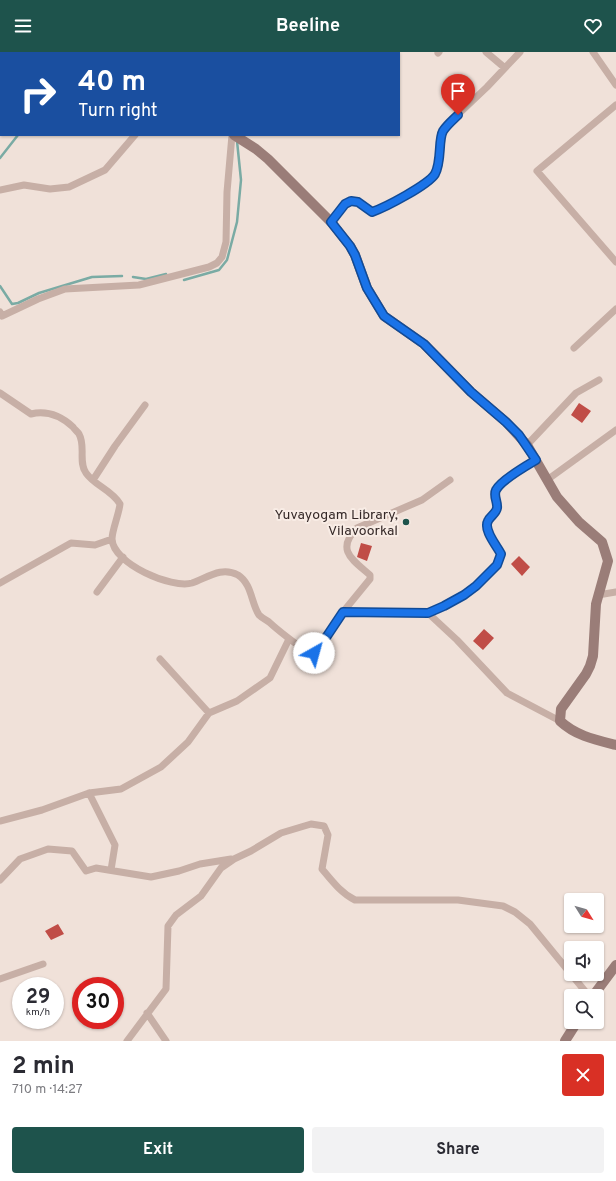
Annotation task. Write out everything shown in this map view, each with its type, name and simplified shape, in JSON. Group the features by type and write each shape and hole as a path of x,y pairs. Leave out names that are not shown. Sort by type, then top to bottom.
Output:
{"street":[{"path":"486,52 505,68"},
{"path":"331,222 345,204 351,201 358,202 372,212 385,207 430,181 436,173 440,160 442,133 448,124 520,52"},
{"path":"594,52 616,85"},
{"path":"616,105 537,172 616,262"},
{"path":"0,190 24,185 50,189 69,187 105,170 134,136"},
{"path":"1,315 65,289 139,285 209,267 217,263 222,258 226,242 227,192 233,136"},
{"path":"235,136 256,149 331,222 350,246 355,255 367,288 384,316 424,344 471,392 506,422 527,445 557,497 579,522 594,534 604,547 608,561 596,604 593,656 590,666 561,709 560,721"},
{"path":"574,348 616,309"},
{"path":"527,445 576,394 599,380"},
{"path":"0,393 31,414 38,412 55,414 67,422 79,434 83,468 86,474 116,497 120,504 112,539 117,551 132,566 142,572 174,582 190,583 218,572 226,571 238,576 247,585 259,615 310,654 317,651 343,612 370,579 370,576 348,554 346,548 353,532 357,528 422,500 450,480"},
{"path":"93,480 115,446 145,405"},
{"path":"547,480 616,430"},
{"path":"343,612 428,613 464,595 497,565 501,554 487,529 487,522 497,507 495,497 496,490 501,484 536,460"},
{"path":"0,583 71,543 95,545 112,539"},
{"path":"97,592 122,557"},
{"path":"598,595 616,592"},
{"path":"428,613 457,640 507,693 560,721 567,728 578,734 616,745"},
{"path":"0,821 42,810 89,793 121,789 161,767 188,742 209,713 236,701 270,678 290,639"},
{"path":"160,659 209,713"},
{"path":"89,793 114,845 111,870"},
{"path":"127,1041 166,989 168,926 176,915 201,896 221,868 234,859 251,851 281,833 311,824 324,826 328,835 322,869 334,885 348,897 355,900 458,900 503,906 515,912 530,924 583,989"},
{"path":"0,880 20,859 48,849 72,851 86,871 96,868 152,877 179,871 200,864 234,859"},
{"path":"0,979 43,964"},
{"path":"598,989 616,965"},
{"path":"147,1013 166,1041"},
{"path":"565,1041 573,1029"}],"building":[{"path":"579,403 591,411 582,423 571,415"},
{"path":"361,543 372,546 367,561 357,557"},
{"path":"519,556 530,567 522,576 511,564"},
{"path":"484,629 494,638 483,650 473,641"},
{"path":"58,924 64,934 51,940 45,931"}],"waterway":[{"path":"0,158 17,136"},
{"path":"184,280 219,270 227,260 237,222 241,180 237,141"},
{"path":"133,277 146,279 166,274"},
{"path":"0,286 12,304 18,303 39,293 92,277 122,276"}],"place":[{"name":"Yuvayogam Library, Vilavoorkal","path":"406,522"}],"route":[{"path":"314,653 317,651 343,612 428,613 464,595 476,586 500,560 501,554 487,529 487,522 497,507 495,497 496,490 501,484 536,460 519,435 471,392 439,358 424,344 384,316 367,288 355,255 350,246 331,222 341,208 351,201 358,202 372,212 385,207 430,181 436,173 440,160 442,133 448,124 458,115"}]}
